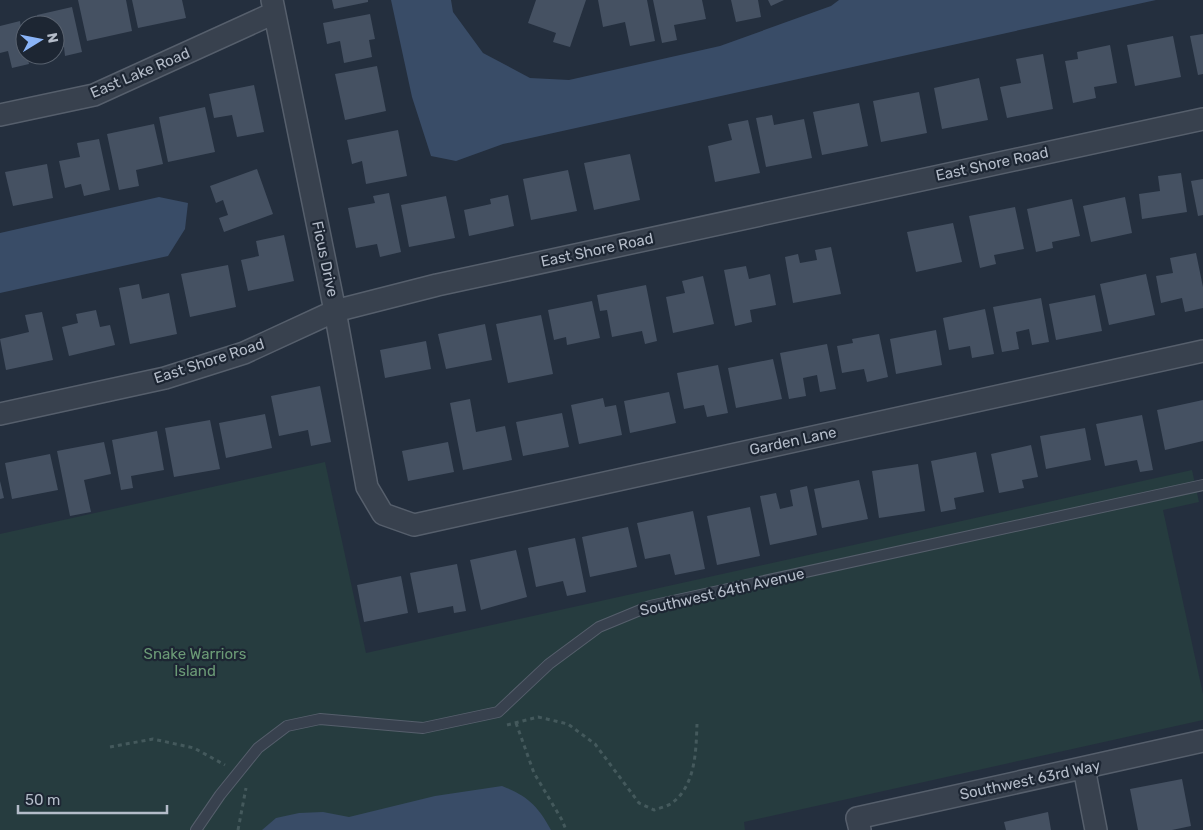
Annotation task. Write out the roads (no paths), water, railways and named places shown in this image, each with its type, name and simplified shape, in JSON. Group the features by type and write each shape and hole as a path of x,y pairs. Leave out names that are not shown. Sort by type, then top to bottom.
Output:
{"street":[{"name":"East Lake Road","path":"0,115 94,95 273,6"},
{"name":"Ficus Drive","path":"273,6 336,311 367,488 383,514"},
{"name":"East Shore Road","path":"0,414 165,378 244,353 336,311 438,285 1203,119"},
{"name":"Garden Lane","path":"383,514 414,525 1203,351"},
{"name":"Southwest 63rd Way","path":"859,824 1084,768 1203,741"},
{"path":"1084,768 1096,830"}],"lane":[{"name":"Southwest 64th Avenue","path":"196,830 258,748 287,726 320,719 423,728 498,712 549,664 599,627 650,606 1203,485"}],"water":[{"path":"391,0 451,0 453,12 483,53 530,78 569,80 720,46 831,6 839,0 1156,0 503,144 456,161 431,156 412,97"},
{"path":"159,197 188,203 185,229 168,256 0,293 0,233"},
{"path":"502,786 526,798 542,814 551,830 262,830 276,818 299,813 323,812 349,817 435,796"}],"park label":[{"name":"Snake Warriors Island","path":"195,662"}]}
